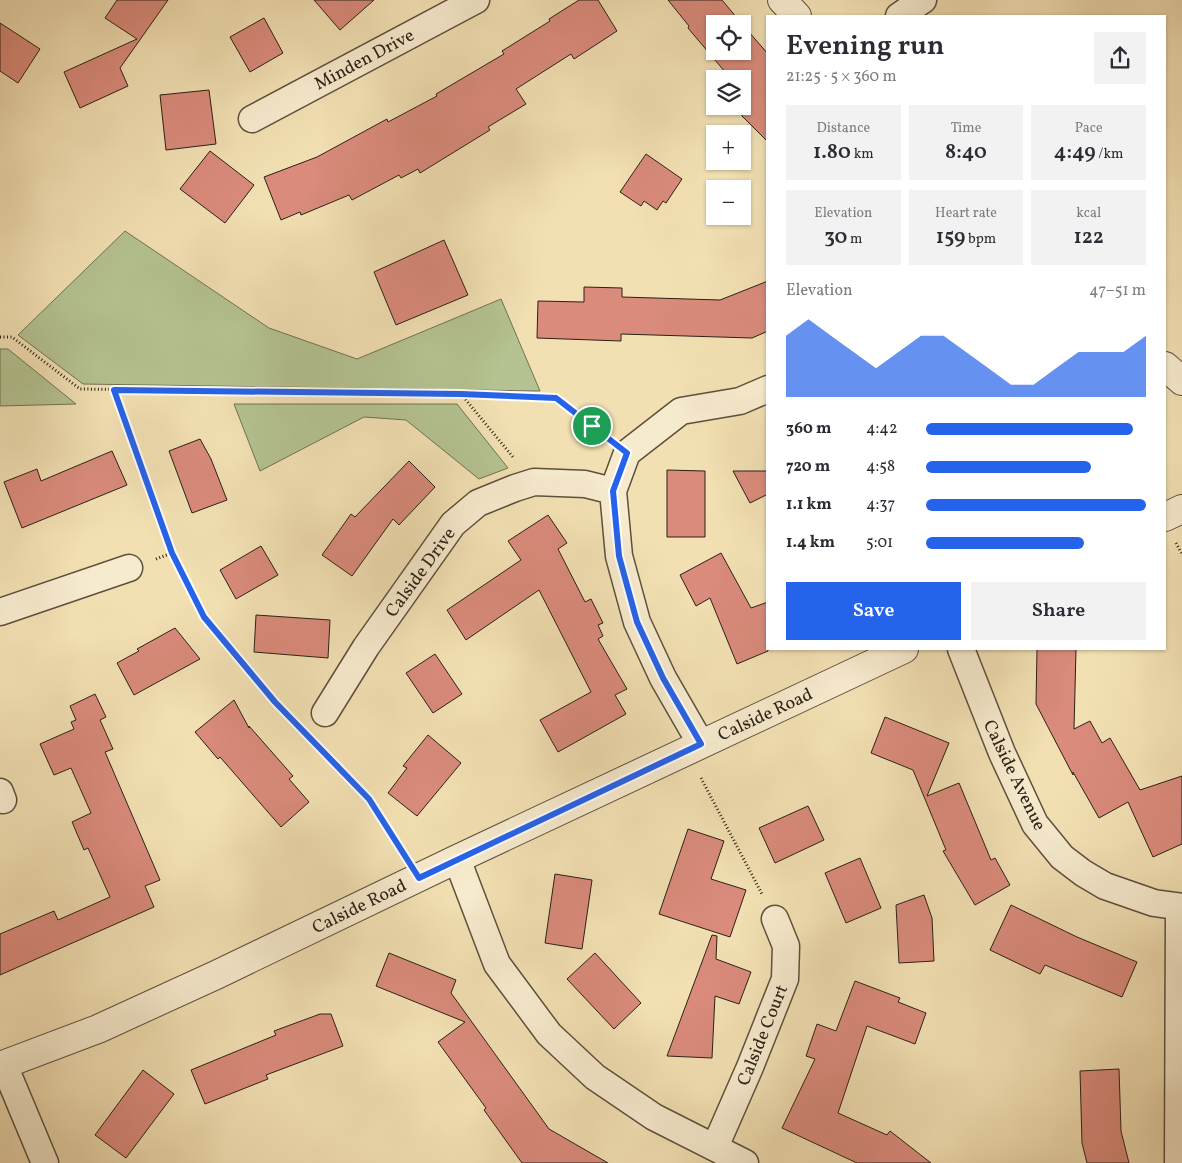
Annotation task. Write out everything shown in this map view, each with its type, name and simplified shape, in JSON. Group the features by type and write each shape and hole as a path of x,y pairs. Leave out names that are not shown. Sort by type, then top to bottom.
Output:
{"street":[{"name":"Minden Drive","path":"252,119 435,8 476,0"},
{"path":"782,0 796,15"},
{"path":"900,15 923,0"},
{"path":"1166,367 1182,381"},
{"path":"694,747 637,622 619,556 613,491 627,453 681,411 740,401 766,390"},
{"name":"Calside Drive","path":"325,712 366,647 453,524 478,503 534,482 585,484 613,491"},
{"path":"1166,517 1182,509"},
{"path":"0,612 129,568"},
{"name":"Calside Road","path":"2,1065 98,1029 216,975 457,859 902,650"},
{"name":"Calside Avenue","path":"961,650 1002,753 1035,824 1062,857 1083,873 1105,886 1154,903 1181,907"},
{"path":"457,859 497,964 549,1034 595,1077 654,1117 745,1163"},
{"path":"1178,1163 1181,907"},
{"name":"Calside Court","path":"715,1147 754,1059 785,979 786,946 775,919"},
{"path":"2,1065 46,1163"}],"path":[{"path":"0,337 12,337 80,389 461,394 556,398 627,453"},
{"path":"114,390 172,553 204,617 275,702 301,727"},
{"path":"461,394 534,482"},
{"path":"129,568 172,553"},
{"path":"313,740 369,799 419,878"},
{"path":"694,747 775,919"}],"green space":[{"path":"125,231 269,328 357,359 501,299 540,391 83,384 18,335"},
{"path":"0,349 8,349 76,404 0,406"},
{"path":"234,404 457,404 508,468 479,479 406,420 364,417 260,471"}],"building":[{"path":"117,0 168,0 120,68 128,86 80,108 64,72 137,39 105,18"},
{"path":"314,0 374,0 340,30"},
{"path":"579,0 598,0 617,31 574,59 571,54 516,89 526,104 488,127 490,130 420,173 418,169 401,178 399,175 352,200 349,195 301,215 300,212 281,220 264,177 317,157 387,119 388,122 437,96 436,94 504,54 502,51"},
{"path":"668,0 722,0 735,15 706,15 706,49 688,28 689,26"},
{"path":"264,18 283,53 250,72 230,37"},
{"path":"0,23 40,49 18,83 0,71"},
{"path":"751,34 766,52 766,140 742,116 751,115 751,70 723,70 715,60 751,60"},
{"path":"209,90 216,144 166,150 160,95"},
{"path":"210,151 254,185 225,223 180,189"},
{"path":"646,154 682,179 666,203 663,201 657,210 644,201 641,206 620,192"},
{"path":"444,240 468,295 396,325 374,272"},
{"path":"766,282 766,332 752,338 621,334 621,341 537,338 538,301 584,302 584,287 622,288 622,297 720,300"},
{"path":"200,439 211,459 227,500 192,513 169,451"},
{"path":"112,451 127,485 22,528 4,482 37,469 41,481"},
{"path":"409,461 435,487 399,525 393,519 352,576 322,555 351,514 355,517"},
{"path":"667,470 705,471 705,537 667,537"},
{"path":"733,471 766,471 766,495 750,503"},
{"path":"548,515 567,543 558,549 585,602 591,599 603,623 598,625 603,636 598,639 627,689 615,695 626,714 558,752 540,720 591,692 539,590 466,640 447,610 521,560 508,541"},
{"path":"261,546 278,575 236,599 220,570"},
{"path":"721,553 751,608 766,603 766,650 768,651 737,664 710,598 696,606 680,575"},
{"path":"256,615 330,620 328,658 254,652"},
{"path":"175,628 200,659 134,695 117,663 139,651 137,649"},
{"path":"1037,650 1076,650 1074,729 1090,721 1102,743 1110,738 1140,790 1182,776 1182,844 1153,857 1128,802 1099,818 1073,772 1073,775 1036,704"},
{"path":"435,654 462,694 433,713 406,673"},
{"path":"95,694 106,717 100,720 113,749 105,752 160,880 145,886 154,907 0,975 0,934 54,911 58,920 110,897 88,848 84,850 72,822 91,813 71,768 54,775 40,744 74,729 71,722 76,720 70,706"},
{"path":"234,700 249,728 249,726 293,776 289,779 309,802 281,827 220,757 218,759 195,732"},
{"path":"885,717 949,743 927,796 959,783 991,860 995,858 1010,885 975,905 943,851 946,850 913,770 871,753"},
{"path":"428,735 461,763 417,816 388,793 407,768 403,766"},
{"path":"808,806 824,840 775,863 759,828"},
{"path":"688,829 724,841 711,879 746,890 730,937 659,914"},
{"path":"860,858 881,908 846,923 825,873"},
{"path":"555,874 592,880 582,949 545,943"},
{"path":"924,895 932,918 934,961 899,963 896,905"},
{"path":"1011,905 1077,937 1137,962 1122,997 1045,965 1040,974 990,950"},
{"path":"712,935 717,936 716,959 751,972 739,1004 715,996 712,1058 667,1056"},
{"path":"389,953 456,980 451,993 549,1129 608,1163 522,1163 484,1110 486,1108 438,1042 465,1022 376,986"},
{"path":"595,953 641,1003 614,1029 567,979"},
{"path":"855,981 900,998 898,1002 926,1013 915,1044 867,1026 838,1113 887,1135 890,1131 931,1163 857,1163 782,1128 815,1059 806,1056 817,1024 836,1031"},
{"path":"320,1014 331,1014 343,1046 266,1075 268,1079 205,1104 191,1070 276,1035 274,1031"},
{"path":"1119,1069 1121,1131 1129,1163 1087,1163 1082,1143 1080,1071"},
{"path":"143,1070 174,1094 126,1158 95,1135"}],"route":[{"path":"114,390 461,394 556,398 592,426 627,453 613,491 619,556 637,622 663,678 701,744 419,878 369,799 275,702 204,617 172,553 114,390"}]}
